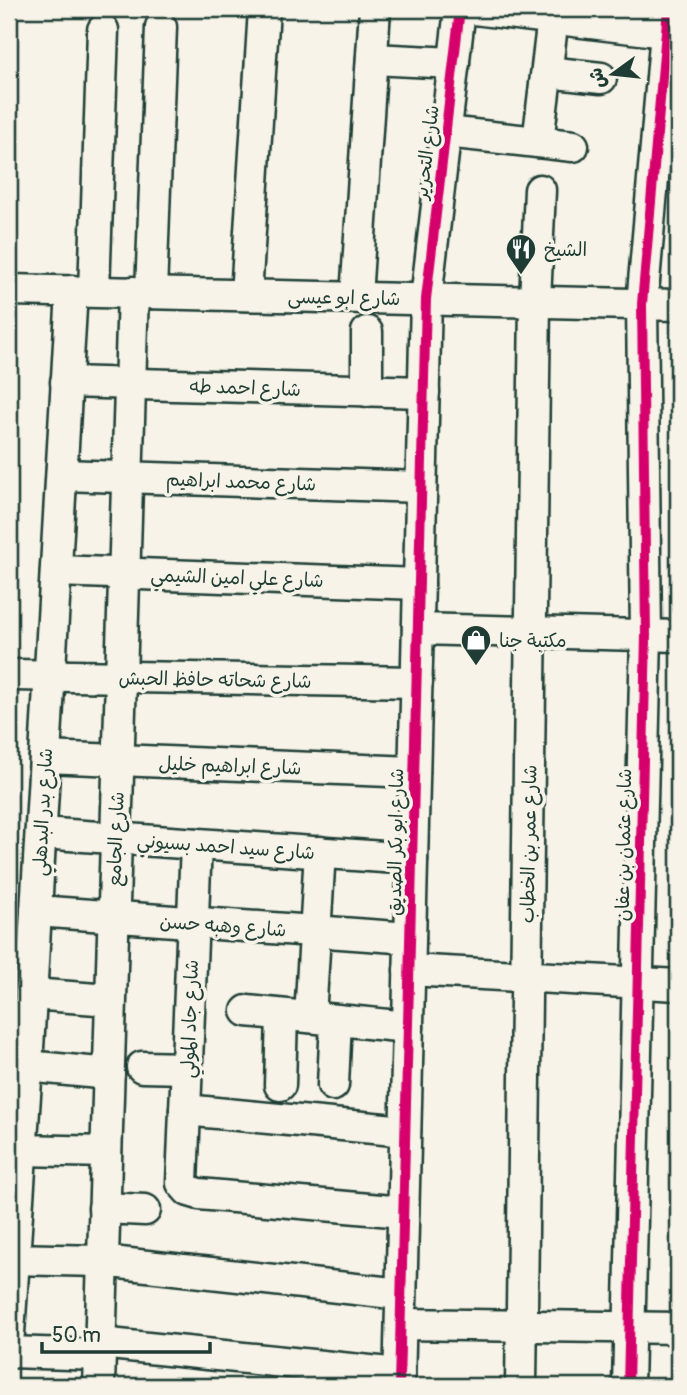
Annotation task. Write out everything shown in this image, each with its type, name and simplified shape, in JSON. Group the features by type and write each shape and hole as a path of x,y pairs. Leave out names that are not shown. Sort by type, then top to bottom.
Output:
{"street":[{"path":"246,295 264,9"},
{"path":"356,297 375,9"},
{"name":"شارع التحرير","path":"426,299 460,9"},
{"path":"474,9 667,20"},
{"path":"538,142 554,13"},
{"name":"شارع عثمان بن عفان","path":"628,1386 646,635 642,304 667,20"},
{"name":"شارع الجامع","path":"99,1386 130,384 142,292 160,27"},
{"name":"شارع بدر البدهلي","path":"9,1332 22,1054 31,994 66,383 83,291 103,30"},
{"path":"372,59 454,63"},
{"path":"547,72 601,78"},
{"path":"446,132 573,146"},
{"name":"شارع عمر بن الخطاب","path":"521,1386 535,301 540,190"},
{"name":"شارع ابو عيسى","path":"9,290 678,305"},
{"name":"شارع ابو بكر الصديق","path":"399,1380 426,299"},
{"path":"367,332 367,391"},
{"name":"شارع احمد طه","path":"66,383 424,392"},
{"name":"شارع محمد ابراهيم","path":"62,475 421,487"},
{"name":"شارع علي امين الشيمي","path":"56,570 419,584"},
{"path":"418,629 678,636"},
{"name":"شارع شحاته حافظ الحبش","path":"13,676 416,682"},
{"name":"شارع ابراهيم خليل","path":"45,757 414,772"},
{"name":"شارع سيد احمد بسيوني","path":"41,833 412,859"},
{"name":"شارع جاد المولي","path":"196,844 182,1184 189,1191 403,1212"},
{"path":"280,1085 309,1017 320,852"},
{"name":"شارع وهبه حسن","path":"36,912 410,938"},
{"path":"409,970 678,985"},
{"path":"31,994 110,1000"},
{"path":"247,1012 408,1027"},
{"path":"309,1017 334,1085"},
{"path":"22,1054 109,1074"},
{"path":"142,1067 187,1068"},
{"path":"185,1110 405,1131"},
{"path":"17,1169 106,1152"},
{"path":"104,1208 145,1210"},
{"path":"12,1259 102,1261 401,1294"},
{"path":"401,1324 678,1328"},
{"path":"9,1352 100,1349 399,1380"}],"cycle path":[{"path":"399,1386 426,299 460,9"},
{"path":"628,1386 646,635 642,304 668,9"}],"place":[{"name":"الشيخ","path":"521,276"},
{"name":"مكتبة جنا","path":"476,667"}]}
